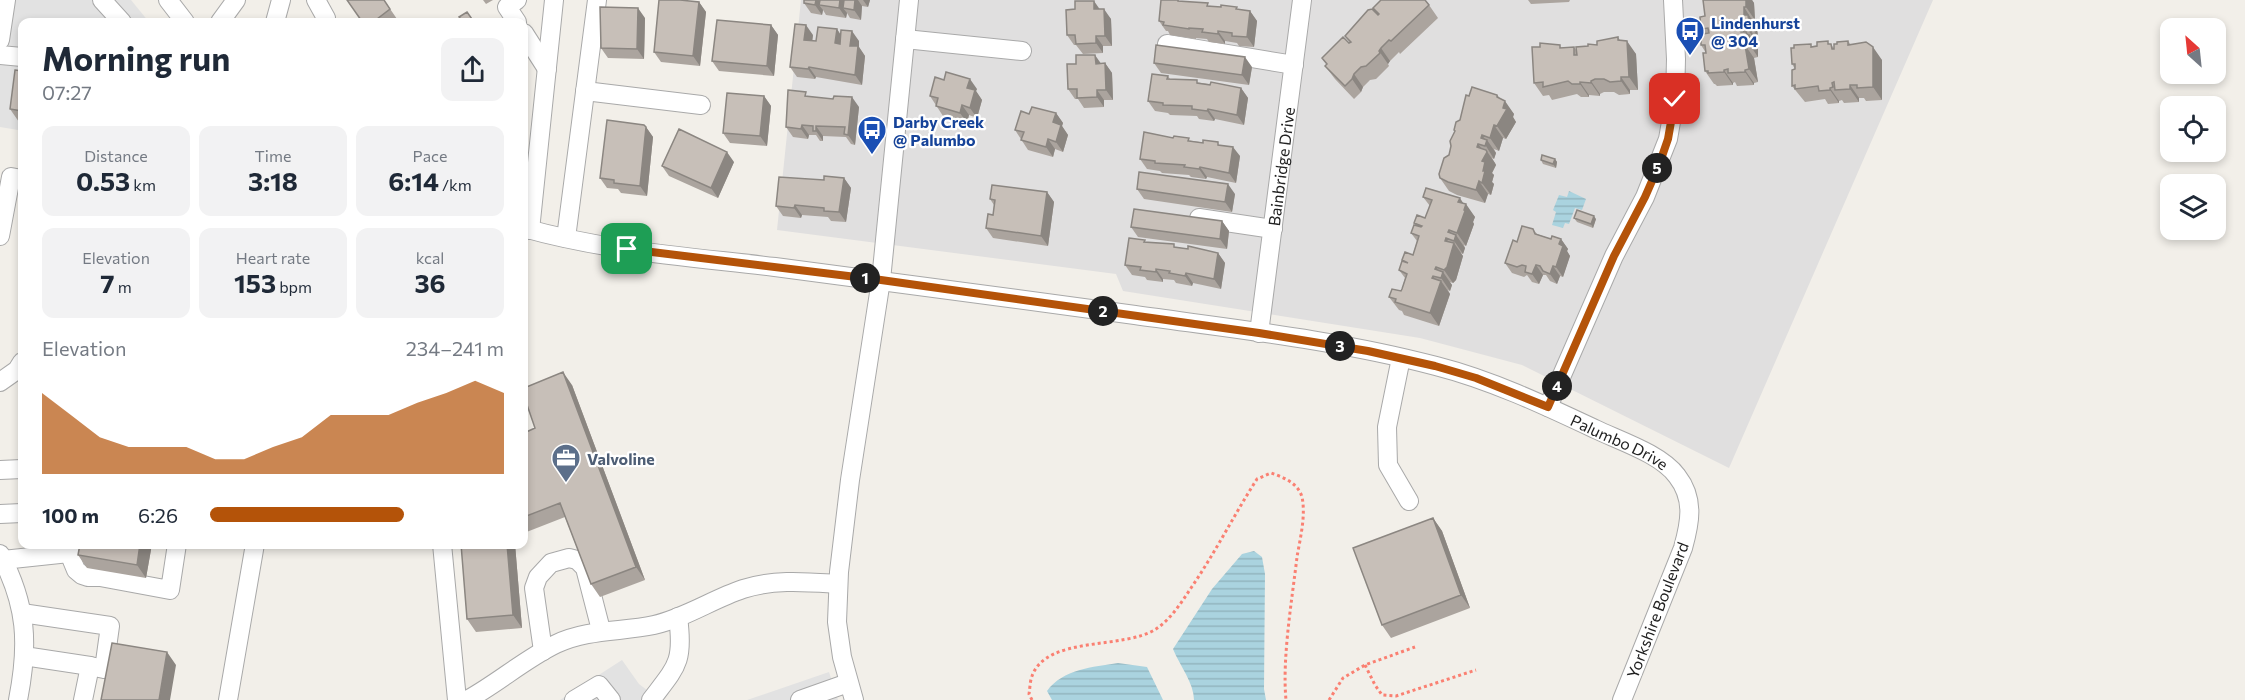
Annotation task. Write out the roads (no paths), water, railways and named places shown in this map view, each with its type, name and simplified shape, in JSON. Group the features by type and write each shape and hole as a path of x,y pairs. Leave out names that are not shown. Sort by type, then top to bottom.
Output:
{"street":[{"path":"0,40 6,0"},
{"path":"102,0 118,18"},
{"path":"168,0 182,18"},
{"path":"223,18 236,0"},
{"path":"276,18 280,0"},
{"path":"316,0 326,18"},
{"path":"514,18 507,7 517,0"},
{"path":"528,221 554,0"},
{"path":"566,238 597,0"},
{"path":"800,700 851,691 842,657 837,622 838,584 850,480 881,280 909,0"},
{"name":"Bainbridge Drive","path":"1259,333 1302,0"},
{"path":"1548,407 1614,256 1645,197 1668,139 1675,99 1676,59 1673,0"},
{"path":"528,39 547,69"},
{"path":"905,39 1022,51"},
{"path":"1167,44 1294,65"},
{"path":"0,55 18,57"},
{"path":"585,91 701,105"},
{"path":"0,236 11,177"},
{"path":"1179,215 1273,229"},
{"name":"Palumbo Drive","path":"528,229 627,249 881,280 1259,333 1401,358 1476,378 1548,407 1654,458 1675,473 1683,484"},
{"path":"1401,358 1387,427 1388,465 1409,501"},
{"path":"0,382 18,368"},
{"path":"0,471 18,469"},
{"name":"Yorkshire Boulevard","path":"1622,700 1683,548 1689,525 1690,502 1683,484"},
{"path":"0,514 18,513"},
{"path":"18,700 24,656 22,613 20,600 2,562 73,549 76,570 82,575 170,590 176,549"},
{"path":"228,700 254,549"},
{"path":"442,549 457,700"},
{"path":"543,651 534,588 538,577 550,564 569,558 578,560 585,568 601,630"},
{"path":"467,700 559,643 601,630 655,625 678,618 744,589 793,581 838,584"},
{"path":"22,613 110,626 104,669 24,656"},
{"path":"651,700 680,659 681,639 678,618"},
{"path":"83,700 90,666"},
{"path":"574,700 598,685 611,700"}],"water":[{"path":"1569,191 1586,199 1582,210 1575,208 1569,224 1565,223 1563,228 1552,225 1556,212 1553,210 1559,195 1567,197"},
{"path":"1254,551 1262,557 1265,574 1264,689 1266,700 1194,700 1189,681 1173,649 1212,589 1242,554"},
{"path":"1118,663 1147,667 1163,700 1052,700 1047,691 1061,678 1079,670"}],"place":[{"name":"Lindenhurst @ 304","path":"1690,56"},
{"name":"Darby Creek @ Palumbo","path":"872,156"},
{"name":"Valvoline","path":"566,484"}]}
